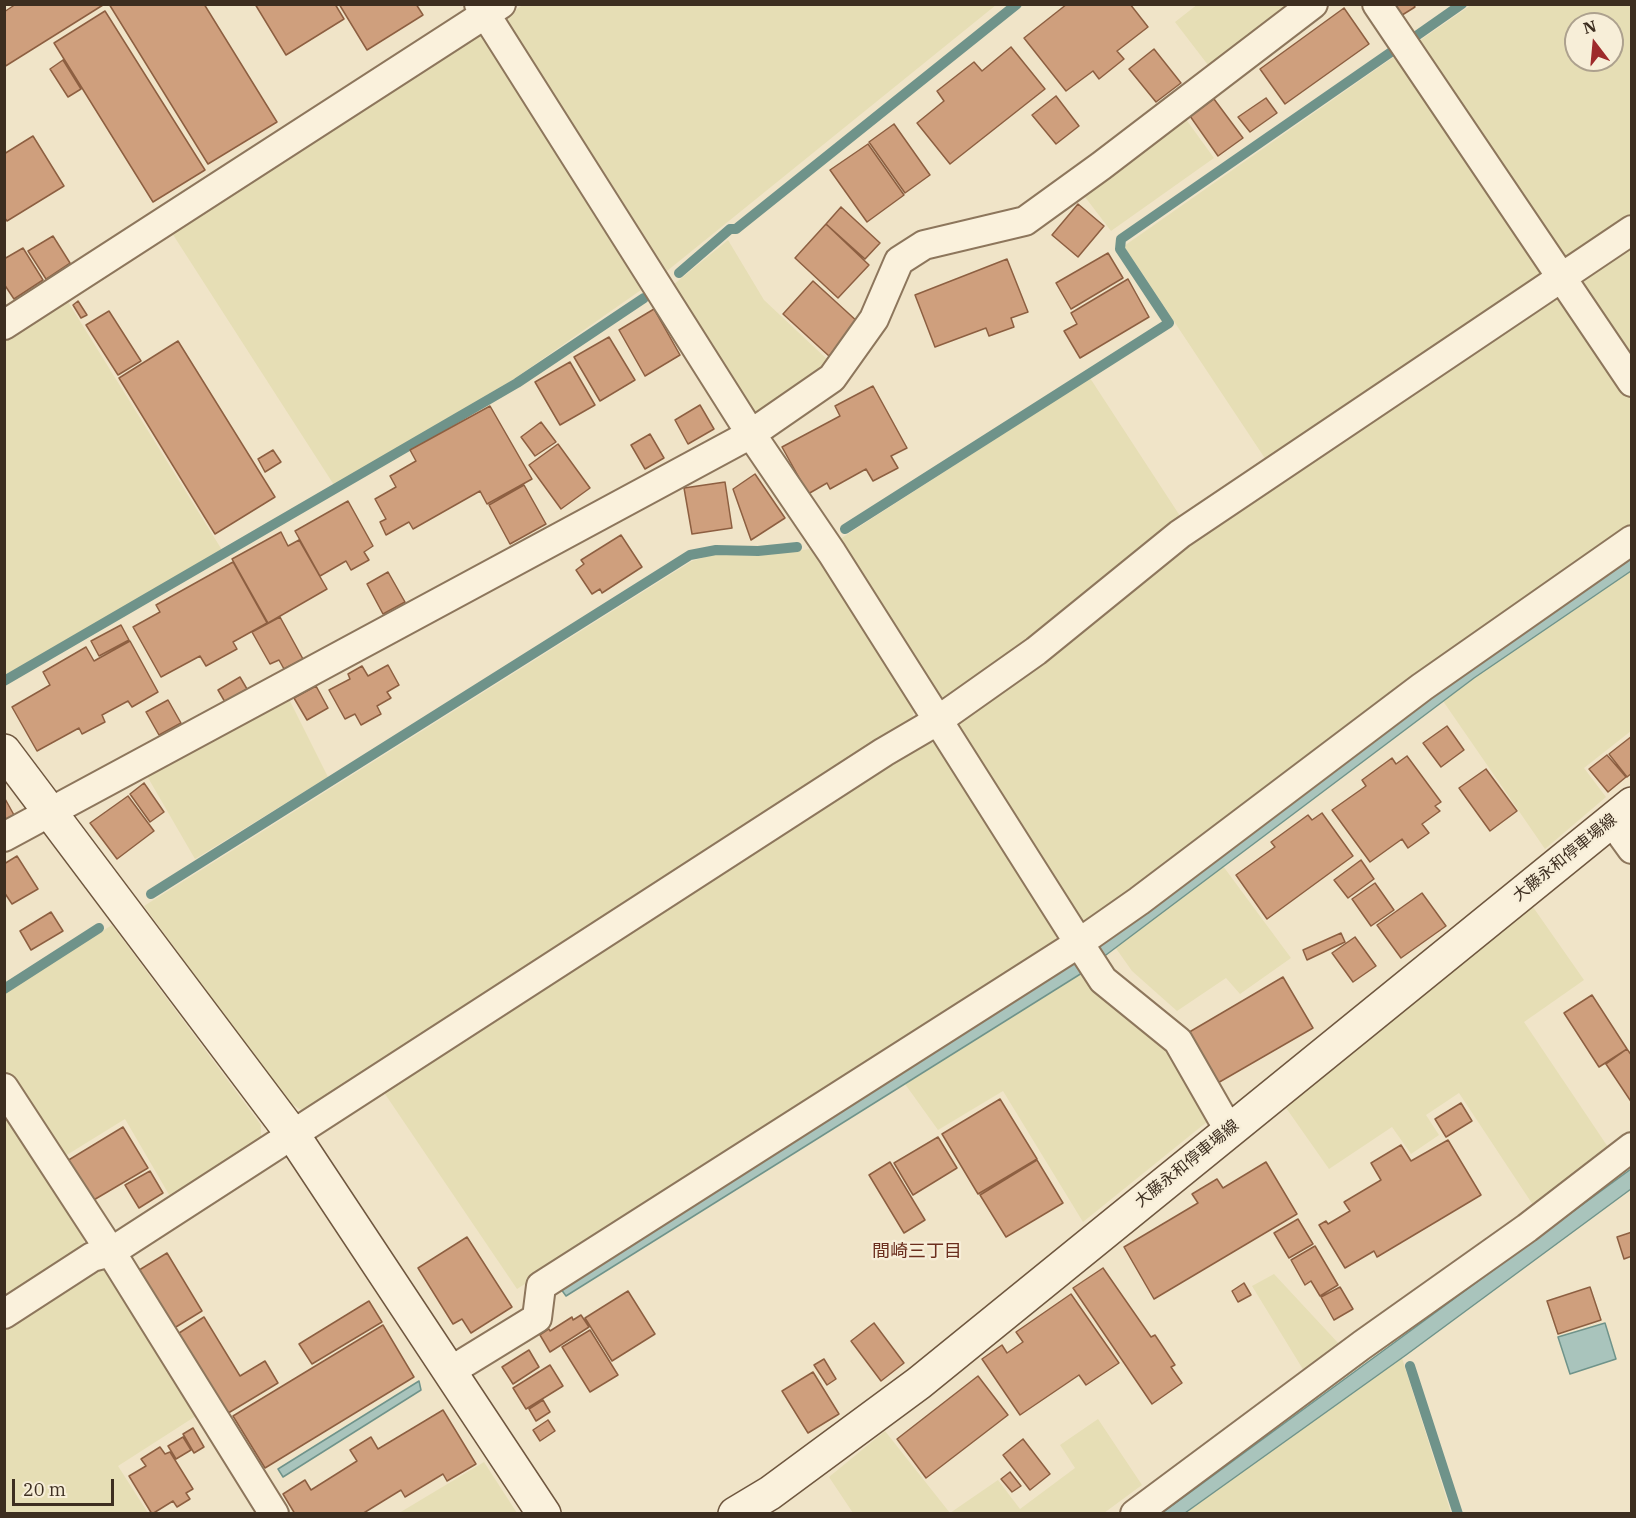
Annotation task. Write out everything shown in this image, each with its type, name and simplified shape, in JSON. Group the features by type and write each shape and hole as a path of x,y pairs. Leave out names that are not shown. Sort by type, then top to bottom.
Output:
{"main road":[{"path":"4,751 293,1135 544,1514"},
{"name":"大藤永和停車場線","path":"735,1514 770,1493 918,1383 1621,812"}],"street":[{"path":"4,837 751,434 832,378 874,319 899,261 924,245 1025,221 1101,166 1313,4"},
{"path":"1377,4 1632,382"},
{"path":"4,325 488,8 751,434 832,553 937,722 1103,980 1178,1041 1229,1130"},
{"path":"4,1314 92,1257 111,1252 884,752 937,722 1036,651 1180,534 1632,230"},
{"path":"449,1372 537,1318 541,1286 1086,953 1139,901 1422,687 1632,540"},
{"path":"1621,812 1632,849"},
{"path":"4,1088 111,1252 274,1514"},
{"path":"1135,1514 1362,1345 1527,1228 1632,1147"}],"shaded area":[{"path":"524,4 996,5 667,271 505,17"},
{"path":"1198,4 1288,5 1208,65 1175,22"},
{"path":"1471,5 1631,5 1631,216 1569,258 1556,257 1412,46"},
{"path":"480,33 641,290 514,379 334,485 170,230"},
{"path":"1398,54 1544,274 1268,463 1124,246"},
{"path":"1185,118 1214,158 1111,231 1082,193"},
{"path":"728,240 764,300 830,362 757,417 673,285"},
{"path":"1631,241 1631,364 1580,287 1580,276"},
{"path":"1561,295 1631,398 1631,529 1094,923 1083,921 958,729 958,718 1189,542"},
{"path":"65,297 222,550 5,675 5,336"},
{"path":"1090,378 1182,519 1027,644 942,701 837,541"},
{"path":"811,549 914,707 912,724 319,1107 303,1111 288,1102 144,906 692,561 715,554 756,556"},
{"path":"1631,571 1631,731 1584,768 1606,797 1545,849 1443,701"},
{"path":"288,697 328,777 195,859 147,776"},
{"path":"921,742 935,743 1057,933 1054,945 517,1289 383,1091"},
{"path":"1223,866 1291,958 1240,994 1226,978 1177,1011 1132,971 1115,947"},
{"path":"1533,907 1584,980 1524,1022 1612,1153 1535,1208 1459,1093 1426,1115 1439,1135 1411,1154 1392,1127 1329,1169 1284,1105"},
{"path":"112,925 261,1125 261,1141 171,1198 125,1119 57,1161 5,1079 5,992"},
{"path":"1082,973 1166,1047 1208,1121 1083,1222 1003,1091 938,1130 905,1084"},
{"path":"4,1114 85,1238 82,1252 4,1302"},
{"path":"97,1268 106,1269 199,1414 118,1466 148,1513 5,1514 5,1328"},
{"path":"1274,1274 1340,1345 1304,1371 1252,1286"},
{"path":"1402,1358 1451,1513 1185,1513"},
{"path":"1098,1419 1142,1485 1104,1513 950,1513 998,1480 1020,1509 1075,1468 1060,1445"},
{"path":"885,1431 950,1513 853,1513 829,1477"},
{"path":"484,1462 517,1513 399,1513"}],"water":[{"path":"1631,555 1631,571 1474,678 1082,973 566,1296 558,1285"},
{"path":"1631,1169 1631,1189 1406,1355 1185,1513 1162,1513"},
{"path":"1605,1323 1616,1359 1570,1374 1558,1337"},
{"path":"419,1381 421,1390 283,1477 278,1469"}],"building":[{"path":"16,4 103,5 4,67 4,12"},
{"path":"109,4 204,4 277,122 208,164"},
{"path":"255,4 335,4 344,19 286,55"},
{"path":"339,4 416,4 423,15 367,50"},
{"path":"1067,4 1130,4 1148,27 1117,51 1124,59 1099,79 1093,71 1066,91 1024,38"},
{"path":"1390,4 1413,4 1415,7 1399,17"},
{"path":"1344,8 1369,44 1285,104 1260,69"},
{"path":"105,11 205,170 153,202 54,43"},
{"path":"1011,47 1045,89 950,164 917,123 944,101 937,91 974,62 982,71"},
{"path":"1154,49 1181,83 1156,102 1129,69"},
{"path":"63,60 81,89 68,97 50,69"},
{"path":"1056,96 1079,126 1056,144 1032,115"},
{"path":"1266,98 1277,113 1250,132 1238,117"},
{"path":"1214,99 1243,138 1218,156 1190,116"},
{"path":"894,124 930,175 905,193 869,142"},
{"path":"33,136 64,186 7,221 4,217 4,154"},
{"path":"868,144 904,195 867,222 830,170"},
{"path":"1078,204 1104,226 1078,257 1052,235"},
{"path":"841,207 880,243 865,259 826,224"},
{"path":"826,224 869,265 838,298 795,258"},
{"path":"53,236 70,263 46,279 28,251"},
{"path":"23,248 43,280 14,299 4,284 4,259"},
{"path":"1108,253 1123,278 1071,309 1056,283"},
{"path":"1007,259 1028,312 1011,318 1014,327 989,336 986,328 935,347 915,295"},
{"path":"1128,279 1149,317 1080,358 1064,331 1077,324 1071,313"},
{"path":"813,281 859,323 829,356 783,314"},
{"path":"78,301 87,315 81,318 73,305"},
{"path":"654,309 680,355 645,376 619,330"},
{"path":"109,311 141,361 118,375 86,325"},
{"path":"609,337 635,380 600,401 574,357"},
{"path":"178,341 275,497 215,534 119,378"},
{"path":"570,362 595,405 560,425 535,382"},
{"path":"873,386 907,448 891,456 898,468 873,481 866,469 830,489 827,483 808,494 782,447 840,416 835,406"},
{"path":"700,405 714,429 688,444 675,420"},
{"path":"490,406 532,479 487,504 480,491 413,529 409,522 386,535 380,522 386,519 375,499 396,487 390,476 416,461 410,450"},
{"path":"541,422 556,442 535,456 521,437"},
{"path":"650,434 664,458 645,469 631,445"},
{"path":"558,444 590,488 561,509 529,465"},
{"path":"273,450 281,462 265,472 258,459"},
{"path":"755,474 785,518 751,540 733,489"},
{"path":"725,482 732,528 692,534 684,488"},
{"path":"524,485 546,524 510,544 489,505"},
{"path":"348,501 373,546 364,552 369,560 351,570 346,561 320,576 295,531"},
{"path":"281,532 288,546 299,540 327,589 268,623 232,559"},
{"path":"621,535 642,567 602,593 600,589 592,594 576,570 584,564 581,560"},
{"path":"233,562 267,623 233,642 237,649 206,666 200,656 161,677 133,627 160,612 156,605"},
{"path":"388,572 405,602 383,614 367,584"},
{"path":"280,617 303,659 284,669 279,660 270,664 252,632"},
{"path":"121,625 129,640 99,656 91,641"},
{"path":"130,641 158,692 132,707 128,701 102,715 105,722 82,734 79,728 37,751 12,707 50,685 43,672 86,647 94,661"},
{"path":"388,665 399,685 387,692 391,698 377,706 381,714 361,725 355,714 345,719 329,690 350,679 348,674 362,666 368,676"},
{"path":"240,677 247,689 225,702 218,690"},
{"path":"316,686 328,708 307,720 294,698"},
{"path":"168,700 181,723 159,735 146,712"},
{"path":"1447,726 1464,750 1441,767 1423,743"},
{"path":"1632,736 1632,773 1627,777 1609,754"},
{"path":"1607,755 1626,777 1608,792 1589,769"},
{"path":"1407,756 1441,802 1435,806 1440,811 1422,824 1429,833 1408,848 1402,839 1370,862 1332,810 1366,786 1362,780 1392,758 1396,764"},
{"path":"1486,769 1517,811 1490,831 1459,788"},
{"path":"144,783 164,812 150,822 130,794"},
{"path":"128,796 154,831 117,859 90,823"},
{"path":"4,797 14,815 4,820"},
{"path":"1322,813 1353,856 1267,919 1236,875 1275,847 1271,842 1308,815 1312,820"},
{"path":"17,856 38,889 12,904 4,892 4,864"},
{"path":"1361,860 1374,879 1348,898 1334,880"},
{"path":"1375,883 1394,910 1371,926 1352,899"},
{"path":"1422,893 1446,926 1401,958 1377,925"},
{"path":"51,912 63,931 31,950 20,931"},
{"path":"1341,933 1345,942 1307,960 1303,950"},
{"path":"1355,937 1376,966 1353,982 1332,953"},
{"path":"1283,977 1313,1028 1216,1084 1186,1034"},
{"path":"1592,995 1627,1049 1599,1067 1564,1013"},
{"path":"1627,1049 1632,1056 1632,1103 1606,1064"},
{"path":"1000,1099 1037,1159 978,1194 942,1134"},
{"path":"1461,1103 1472,1121 1446,1137 1435,1119"},
{"path":"123,1127 148,1168 92,1201 67,1161"},
{"path":"938,1137 957,1168 913,1195 894,1163"},
{"path":"1448,1140 1481,1195 1377,1257 1374,1251 1345,1268 1319,1225 1326,1221 1328,1224 1350,1211 1344,1202 1381,1180 1371,1163 1401,1145 1411,1161"},
{"path":"1037,1160 1063,1203 1006,1237 980,1195"},
{"path":"890,1162 925,1220 904,1233 869,1175"},
{"path":"1266,1162 1297,1214 1154,1299 1124,1247 1198,1203 1192,1194 1217,1179 1223,1188"},
{"path":"150,1171 163,1193 139,1208 125,1185"},
{"path":"1298,1219 1313,1244 1289,1258 1274,1233"},
{"path":"1632,1232 1632,1256 1624,1259 1617,1237"},
{"path":"467,1237 512,1307 471,1333 462,1319 453,1324 418,1268"},
{"path":"1315,1246 1338,1285 1320,1296 1311,1281 1305,1285 1291,1260"},
{"path":"167,1253 202,1311 171,1330 136,1272"},
{"path":"1103,1268 1151,1337 1155,1335 1175,1365 1171,1367 1182,1383 1152,1404 1073,1288"},
{"path":"1244,1283 1251,1295 1238,1302 1232,1291"},
{"path":"1340,1287 1353,1309 1334,1320 1321,1297"},
{"path":"1590,1287 1601,1320 1558,1334 1547,1301"},
{"path":"628,1291 655,1334 612,1361 585,1318"},
{"path":"1071,1294 1119,1363 1086,1385 1079,1375 1020,1415 982,1359 1002,1345 1007,1353 1023,1342 1016,1332"},
{"path":"369,1301 382,1322 312,1364 299,1344"},
{"path":"581,1315 589,1327 550,1352 540,1335 572,1317 573,1320"},
{"path":"204,1317 240,1376 265,1361 278,1383 225,1415 176,1335"},
{"path":"874,1323 904,1363 881,1381 851,1341"},
{"path":"383,1325 414,1377 265,1468 233,1416"},
{"path":"590,1330 618,1375 590,1392 562,1347"},
{"path":"529,1350 539,1367 513,1384 502,1367"},
{"path":"824,1359 836,1379 827,1385 814,1365"},
{"path":"550,1365 563,1386 526,1409 513,1388"},
{"path":"813,1372 839,1414 808,1433 782,1391"},
{"path":"978,1376 1008,1415 926,1478 897,1439"},
{"path":"543,1400 550,1412 536,1421 529,1409"},
{"path":"443,1410 476,1464 447,1481 443,1474 405,1497 401,1490 362,1514 295,1514 283,1494 305,1480 311,1490 357,1461 350,1450 371,1437 378,1449"},
{"path":"548,1420 555,1431 540,1441 533,1430"},
{"path":"193,1428 204,1447 194,1453 183,1434"},
{"path":"183,1437 191,1450 176,1459 168,1446"},
{"path":"1023,1439 1050,1474 1030,1490 1003,1455"},
{"path":"160,1447 165,1454 170,1452 193,1489 186,1493 190,1499 177,1507 173,1501 152,1514 129,1476 146,1466 141,1459"},
{"path":"1010,1472 1021,1486 1012,1492 1001,1479"}],"waterway":[{"path":"679,273 730,229 736,229 1017,4"},
{"path":"1409,41 1462,4"},
{"path":"845,529 1169,323 1120,249 1121,239 1394,50"},
{"path":"4,681 517,383 644,298"},
{"path":"151,894 690,555 716,550 758,551 797,547"},
{"path":"4,989 99,928"},
{"path":"1410,1366 1458,1514"}],"district":[{"name":"間崎三丁目","path":"917,1252"}]}
